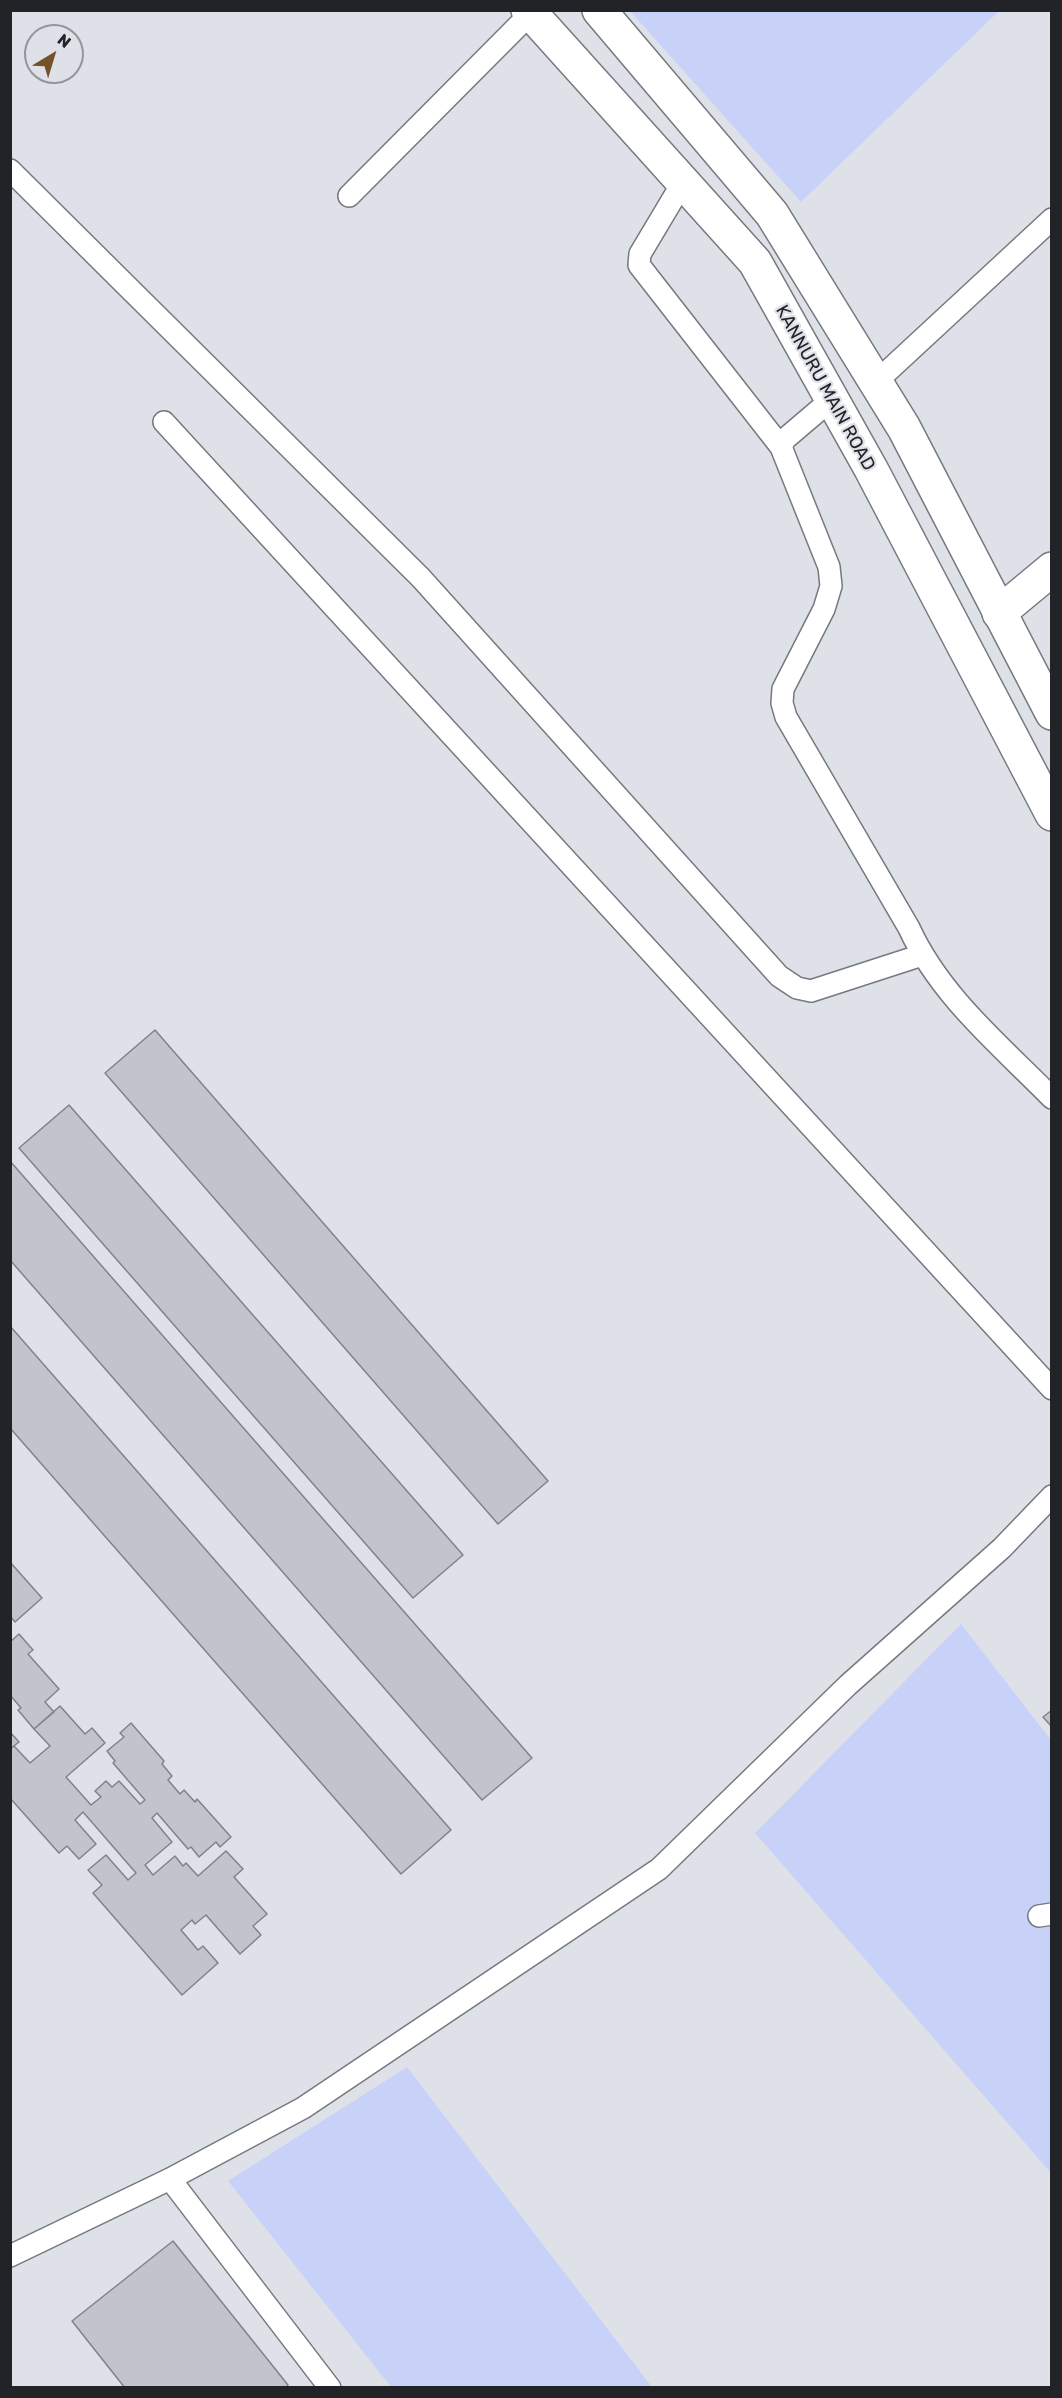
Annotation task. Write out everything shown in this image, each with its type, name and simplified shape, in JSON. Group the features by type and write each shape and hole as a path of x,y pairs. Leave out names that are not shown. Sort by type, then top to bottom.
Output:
{"main road":[{"path":"599,10 772,214 904,428 1052,713"},
{"name":"KANNURU MAIN ROAD","path":"529,12 754,262 871,469 1052,814"},
{"path":"999,613 1052,569"}],"lane":[{"path":"349,196 529,12"},
{"path":"10,170 421,578 779,976 797,988 811,991 921,955"},
{"path":"683,182 640,254 639,265 781,447 829,567 831,586 824,609 783,689 782,703 786,717 909,928 921,955 946,990 1052,1098"},
{"path":"876,382 1052,219"},
{"path":"781,447 785,440 832,399"},
{"path":"164,422 1052,1389"},
{"path":"10,2256 170,2179 303,2108 659,1869 848,1685 1002,1548 1052,1496"},
{"path":"170,2179 330,2388"}],"shaded area":[{"path":"630,11 999,11 801,202"},
{"path":"961,1624 1051,1740 1051,2173 755,1833"},
{"path":"407,2067 652,2387 391,2387 228,2181"}],"building":[{"path":"155,1030 548,1481 498,1524 105,1073"},
{"path":"69,1105 463,1555 413,1598 19,1148"},
{"path":"10,1161 532,1758 482,1800 10,1260"},
{"path":"10,1326 451,1830 401,1874 10,1428"},
{"path":"10,1562 42,1598 15,1622 10,1616"},
{"path":"19,1634 33,1650 28,1654 59,1689 45,1702 54,1712 34,1729 18,1710 21,1708 10,1695 10,1642"},
{"path":"60,1706 85,1734 92,1728 105,1743 66,1777 91,1805 101,1797 95,1791 106,1781 112,1787 119,1781 140,1804 145,1800 113,1763 115,1761 107,1751 124,1737 120,1733 131,1723 164,1761 162,1764 172,1776 168,1780 180,1794 184,1790 195,1802 197,1799 231,1837 220,1847 216,1842 199,1857 191,1847 188,1849 157,1813 152,1818 172,1842 145,1865 153,1875 175,1856 183,1866 186,1863 198,1876 226,1851 243,1869 234,1877 267,1914 253,1926 261,1935 240,1954 206,1915 195,1924 192,1920 181,1930 198,1950 203,1946 218,1963 182,1995 93,1893 102,1885 88,1870 106,1855 128,1880 136,1873 83,1812 75,1820 96,1844 79,1859 67,1846 59,1853 10,1798 10,1749 14,1746 30,1763 50,1746 34,1729"},
{"path":"1052,1710 1052,1727 1043,1717"},
{"path":"10,1732 19,1742 10,1749"},
{"path":"173,2241 288,2385 285,2388 125,2388 72,2321"}]}
